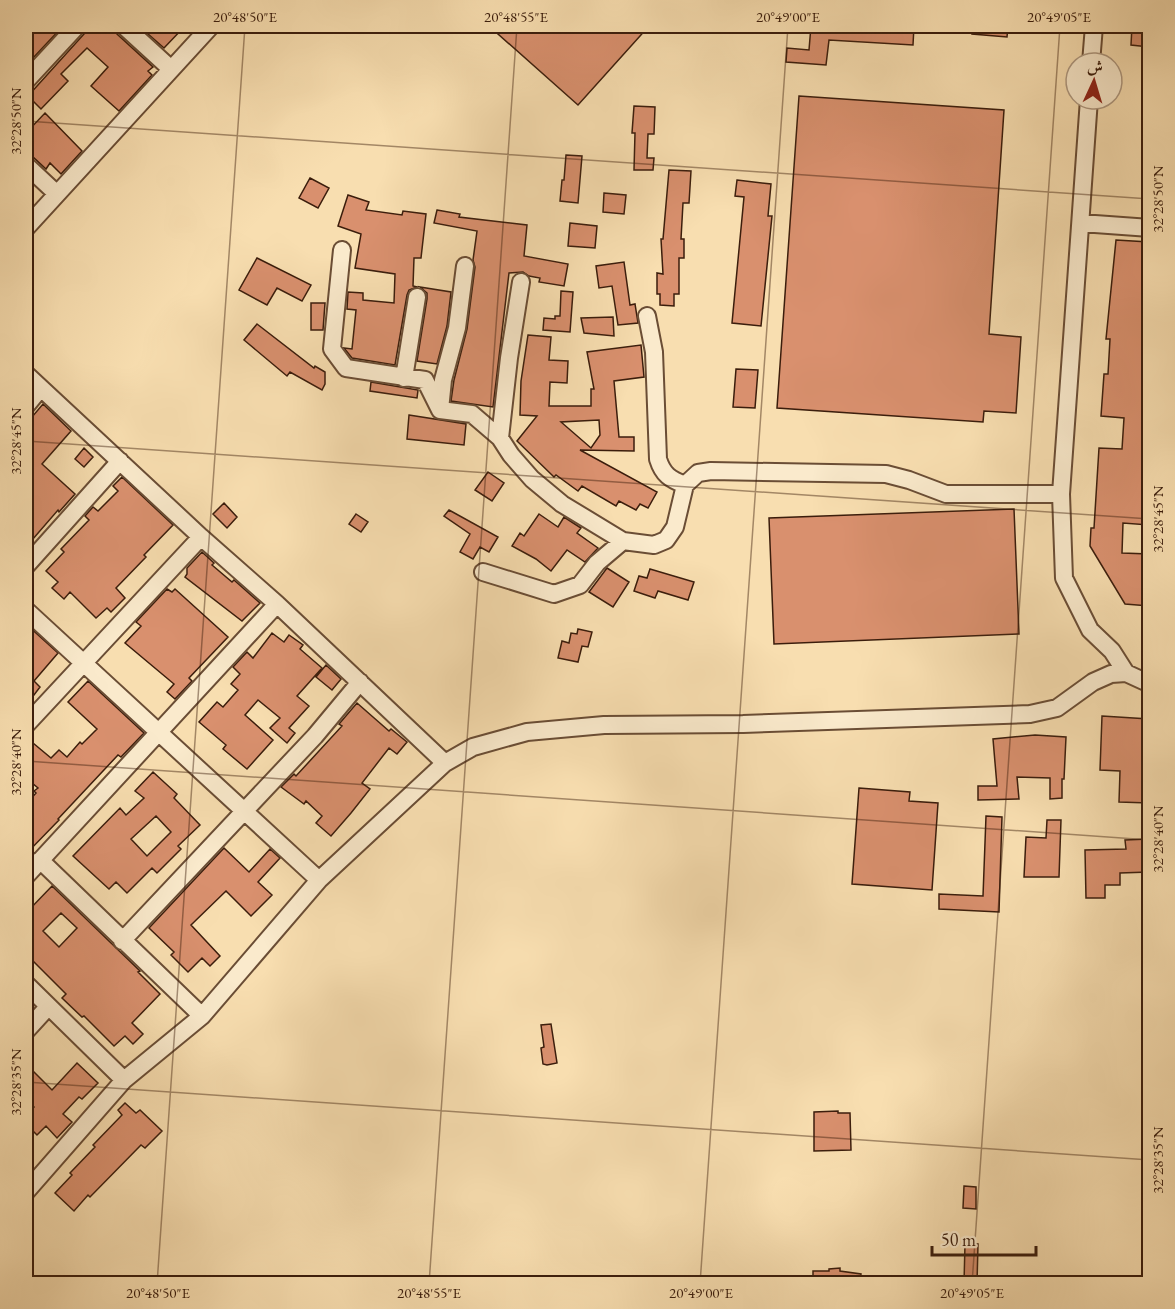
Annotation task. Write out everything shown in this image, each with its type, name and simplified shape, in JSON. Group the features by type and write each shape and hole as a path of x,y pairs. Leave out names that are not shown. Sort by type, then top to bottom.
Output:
{"street":[{"path":"26,81 77,26"},
{"path":"124,26 171,69"},
{"path":"26,228 211,26"},
{"path":"1092,51 1094,26"},
{"path":"1088,111 1061,494 1064,578 1090,630 1112,651 1126,673"},
{"path":"26,165 57,194"},
{"path":"1081,223 1149,228"},
{"path":"342,250 332,350 346,368 425,380 441,410"},
{"path":"441,410 443,380 457,327 465,266"},
{"path":"501,438 509,358 521,282"},
{"path":"404,378 417,297"},
{"path":"647,316 654,352 658,459 668,478 685,485"},
{"path":"26,374 201,537 277,604 445,763"},
{"path":"26,406 40,389"},
{"path":"441,410 472,414 501,438 511,455 532,479 562,504 623,541 654,545 666,540 675,526 685,485 698,473 711,471 886,474 946,494 1061,494"},
{"path":"26,566 120,460"},
{"path":"26,725 201,537"},
{"path":"483,572 554,594 580,585 597,563 623,541"},
{"path":"26,876 277,604"},
{"path":"26,610 319,880"},
{"path":"26,1192 124,1080 202,1016 319,880 445,763 473,747 527,732 560,729 647,724 743,724 1030,714 1057,708 1101,678 1111,674 1126,673 1149,684"},
{"path":"122,941 315,736 360,682"},
{"path":"40,860 202,1016"},
{"path":"26,984 124,1080"},
{"path":"26,1031 48,1007"}],"building":[{"path":"26,26 63,26 33,58 26,50"},
{"path":"87,26 114,26 117,34 153,67 148,71 152,75 119,111 91,86 108,67 87,48 61,74 68,81 41,109 28,96 85,33"},
{"path":"139,26 185,26 164,48"},
{"path":"489,26 649,26 578,105"},
{"path":"811,26 914,26 913,45 829,40 826,65 786,62 787,48 809,50"},
{"path":"973,26 1008,26 1007,37 972,34"},
{"path":"1132,26 1149,26 1149,47 1131,45"},
{"path":"799,96 1004,110 989,334 1021,337 1016,413 984,411 983,422 777,408"},
{"path":"634,106 655,107 654,134 648,134 647,158 654,158 653,170 634,170 635,133 632,133"},
{"path":"45,113 82,151 61,174 50,163 46,169 33,157 26,155 26,133"},
{"path":"566,155 582,156 578,203 560,201"},
{"path":"669,170 691,171 689,203 683,203 681,239 684,239 684,258 679,258 679,294 674,294 674,306 660,305 660,294 657,294 657,273 663,274 661,239 663,239"},
{"path":"310,178 329,188 318,208 299,198"},
{"path":"737,180 771,184 768,216 772,216 761,326 732,323 744,197 735,196"},
{"path":"604,193 626,195 624,214 603,212"},
{"path":"348,195 369,202 366,210 402,215 403,211 426,214 421,258 414,258 413,286 417,287 409,290 407,295 395,365 352,358 344,348 352,349 356,310 347,309 348,292 363,293 363,300 394,303 395,274 355,268 361,234 338,226"},
{"path":"437,210 460,214 459,217 527,225 524,256 568,264 564,286 539,282 540,278 523,272 509,273 493,407 451,401 467,329 477,231 434,223"},
{"path":"570,223 597,226 595,248 568,246"},
{"path":"1116,240 1149,242 1149,525 1123,523 1122,553 1149,554 1149,606 1125,604 1090,546 1091,528 1094,528 1099,448 1122,449 1124,418 1101,416 1104,374 1108,374 1110,339 1106,339"},
{"path":"257,258 311,285 302,301 277,288 267,305 239,290"},
{"path":"624,262 630,305 635,304 638,323 618,325 612,286 599,288 596,266"},
{"path":"420,287 451,292 447,326 437,364 417,361 427,299 427,293"},
{"path":"561,291 573,292 570,332 543,330 544,318 555,319 555,316 560,316"},
{"path":"311,303 325,303 323,330 311,330"},
{"path":"613,317 614,336 584,333 581,318"},
{"path":"257,324 314,368 315,366 325,372 325,384 322,390 290,372 287,376 244,340"},
{"path":"528,335 551,337 549,360 568,361 567,383 550,382 549,406 591,406 591,389 594,389 587,352 641,345 644,377 614,381 619,437 634,437 634,451 580,450 657,492 648,508 640,504 636,510 619,501 616,506 582,486 578,491 556,475 554,477 517,441 537,416 520,415 521,381","holes":["599,420 600,435 591,448 561,422"]},
{"path":"736,369 758,370 755,408 733,407"},
{"path":"371,382 418,390 417,398 370,391"},
{"path":"43,404 71,431 42,464 75,494 26,547 26,424"},
{"path":"409,415 466,424 464,445 407,439"},
{"path":"84,448 93,457 84,467 75,459"},
{"path":"488,472 504,483 492,501 475,490"},
{"path":"122,477 173,525 116,588 125,598 111,612 107,608 96,618 70,592 64,599 52,588 58,582 46,571 64,552 61,549 89,520 85,516 93,507 98,511 118,491 113,486"},
{"path":"224,503 237,517 227,528 213,514"},
{"path":"1014,509 1019,634 774,644 769,518"},
{"path":"449,510 498,537 489,552 480,547 473,559 460,552 470,534 444,516"},
{"path":"356,514 368,522 361,532 349,524"},
{"path":"539,514 558,527 564,517 581,528 577,533 598,548 585,562 567,550 551,571 536,559 512,546 520,533 524,536"},
{"path":"202,552 214,563 212,565 232,582 234,580 260,603 242,621 185,577 187,568"},
{"path":"607,568 629,582 613,607 589,592"},
{"path":"650,569 694,582 688,600 658,591 655,598 634,591 639,576 647,578"},
{"path":"167,589 172,592 175,589 228,637 189,678 192,681 175,699 167,692 174,684 125,643 141,626 136,622"},
{"path":"26,624 58,653 34,681 40,687 34,695 26,690"},
{"path":"578,629 592,632 588,647 582,646 578,662 558,658 562,641 569,643 571,633 577,634"},
{"path":"272,633 284,642 289,635 303,645 300,649 322,668 297,696 309,706 289,728 295,733 287,743 270,728 280,718 258,700 245,715 273,740 247,769 223,749 226,745 199,722 217,702 223,707 238,690 231,684 240,674 233,667 247,652 253,658"},
{"path":"326,665 341,679 332,690 316,677"},
{"path":"88,681 144,733 121,757 118,755 26,854 26,804 38,788 26,778 26,752 33,743 51,758 59,750 67,757 80,742 82,744 97,729 68,702"},
{"path":"357,703 389,731 391,729 407,742 397,754 389,748 362,783 370,789 331,836 316,823 322,816 306,801 304,804 281,787 294,774 296,776 342,726 339,724"},
{"path":"1102,716 1149,719 1149,803 1119,802 1120,771 1100,770"},
{"path":"1035,735 1066,737 1062,798 1050,799 1050,778 1017,777 1019,799 978,800 978,786 997,786 993,739"},
{"path":"153,772 177,794 174,798 200,825 178,846 181,849 157,873 152,868 127,893 116,882 109,889 73,856 120,808 126,815 144,798 135,791","holes":["156,816 171,832 147,856 131,839"]},
{"path":"859,788 910,792 909,801 938,803 932,890 852,884"},
{"path":"986,816 1002,817 999,912 939,909 939,894 983,896"},
{"path":"1047,820 1061,820 1059,877 1024,877 1026,837 1046,838"},
{"path":"1149,839 1149,872 1120,873 1120,885 1105,885 1105,898 1086,898 1085,850 1126,849 1125,840"},
{"path":"224,848 249,872 270,849 280,858 258,882 272,895 251,916 226,891 191,925 220,956 210,966 202,958 188,972 171,955 174,952 149,928"},
{"path":"52,886 140,971 138,972 160,994 132,1023 143,1034 133,1044 125,1036 114,1046 62,998 66,994 26,954 26,913","holes":["61,913 77,928 59,947 43,931"]},
{"path":"551,1024 557,1063 547,1065 543,1064 541,1048 544,1047 541,1025"},
{"path":"77,1063 98,1083 82,1099 79,1097 63,1114 72,1122 57,1138 46,1126 37,1135 26,1124 26,1116 34,1107 26,1099 26,1064 52,1090"},
{"path":"125,1103 136,1113 140,1110 162,1131 145,1148 141,1145 74,1211 55,1193 72,1175 70,1173 95,1147 93,1145 122,1115 118,1110"},
{"path":"838,1111 838,1113 850,1113 851,1150 814,1151 814,1112"},
{"path":"964,1186 976,1187 976,1209 963,1208"},
{"path":"965,1244 978,1244 977,1283 964,1283"},
{"path":"840,1268 840,1271 861,1274 860,1284 813,1284 813,1271"}]}
